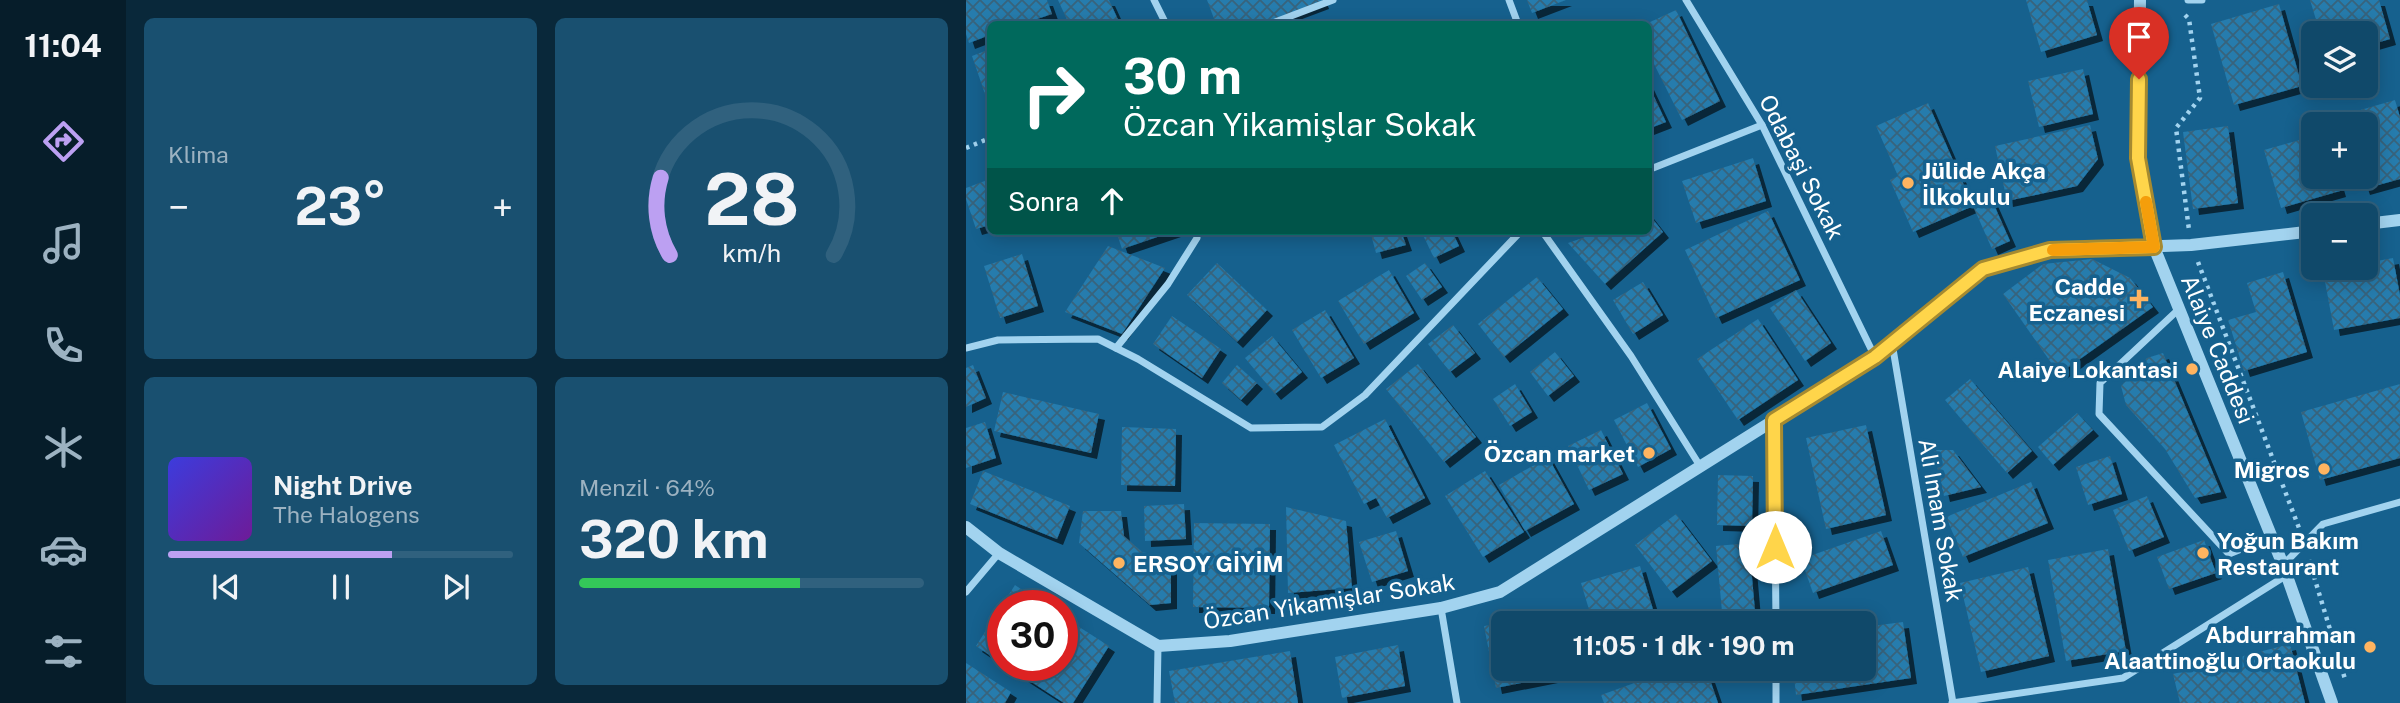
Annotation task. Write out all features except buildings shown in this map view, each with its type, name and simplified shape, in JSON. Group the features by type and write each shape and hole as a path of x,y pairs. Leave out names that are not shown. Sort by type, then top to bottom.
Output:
{"street":[{"path":"1154,0 1164,21"},
{"path":"1278,21 1333,0"},
{"path":"1509,0 1517,21"},
{"name":"Odabaşi Sokak","path":"1686,0 1762,125 1875,357"},
{"name":"Alaiye Caddesi","path":"2140,0 2138,158 2154,247 2285,570 2332,703"},
{"path":"2188,0 2202,0"},
{"path":"1652,168 1762,125"},
{"path":"2378,223 2400,220"},
{"name":"Özcan Yikamişlar Sokak","path":"1158,646 1230,641 1440,608 1500,592 1875,357 1983,269 2050,250 2191,245 2301,232"},
{"path":"1116,348 1168,284 1197,235"},
{"path":"966,348 998,340 1098,339 1138,359 1251,428 1322,427 1365,395 1517,235"},
{"path":"1545,235 1631,356 1700,466"},
{"path":"2179,309 2101,383 2099,414 2229,554 2272,537"},
{"name":"Ali Imam Sokak","path":"1892,343 1952,703"},
{"path":"1774,420 1776,611"},
{"path":"1952,703 2123,678 2285,570 2304,543 2323,524 2400,502"},
{"path":"966,527 999,553 1158,646 1157,703"},
{"path":"966,592 999,553"},
{"path":"1440,608 1457,703"},
{"path":"1776,681 1776,703"}],"path":[{"path":"2180,9 2189,19 2200,98 2176,128 2191,245 2304,543 2349,690"},
{"path":"966,148 987,139"}],"slow traffic":[{"path":"2053,250 2154,247 2146,202"}],"place":[{"name":"Jülide Akça İlkokulu","path":"1908,183"},
{"name":"Cadde Eczanesi","path":"2139,299"},
{"name":"Alaiye Lokantasi","path":"2192,369"},
{"name":"Özcan market","path":"1649,453"},
{"name":"Migros","path":"2324,469"},
{"name":"Yoğun Bakım Restaurant","path":"2203,553"},
{"name":"ERSOY GİYİM","path":"1119,563"},
{"name":"Abdurrahman Alaattinoğlu Ortaokulu","path":"2370,647"}],"route":[{"path":"1775,547 1774,420 1875,357 1983,269 2050,250 2154,247 2138,158 2139,79"}]}
